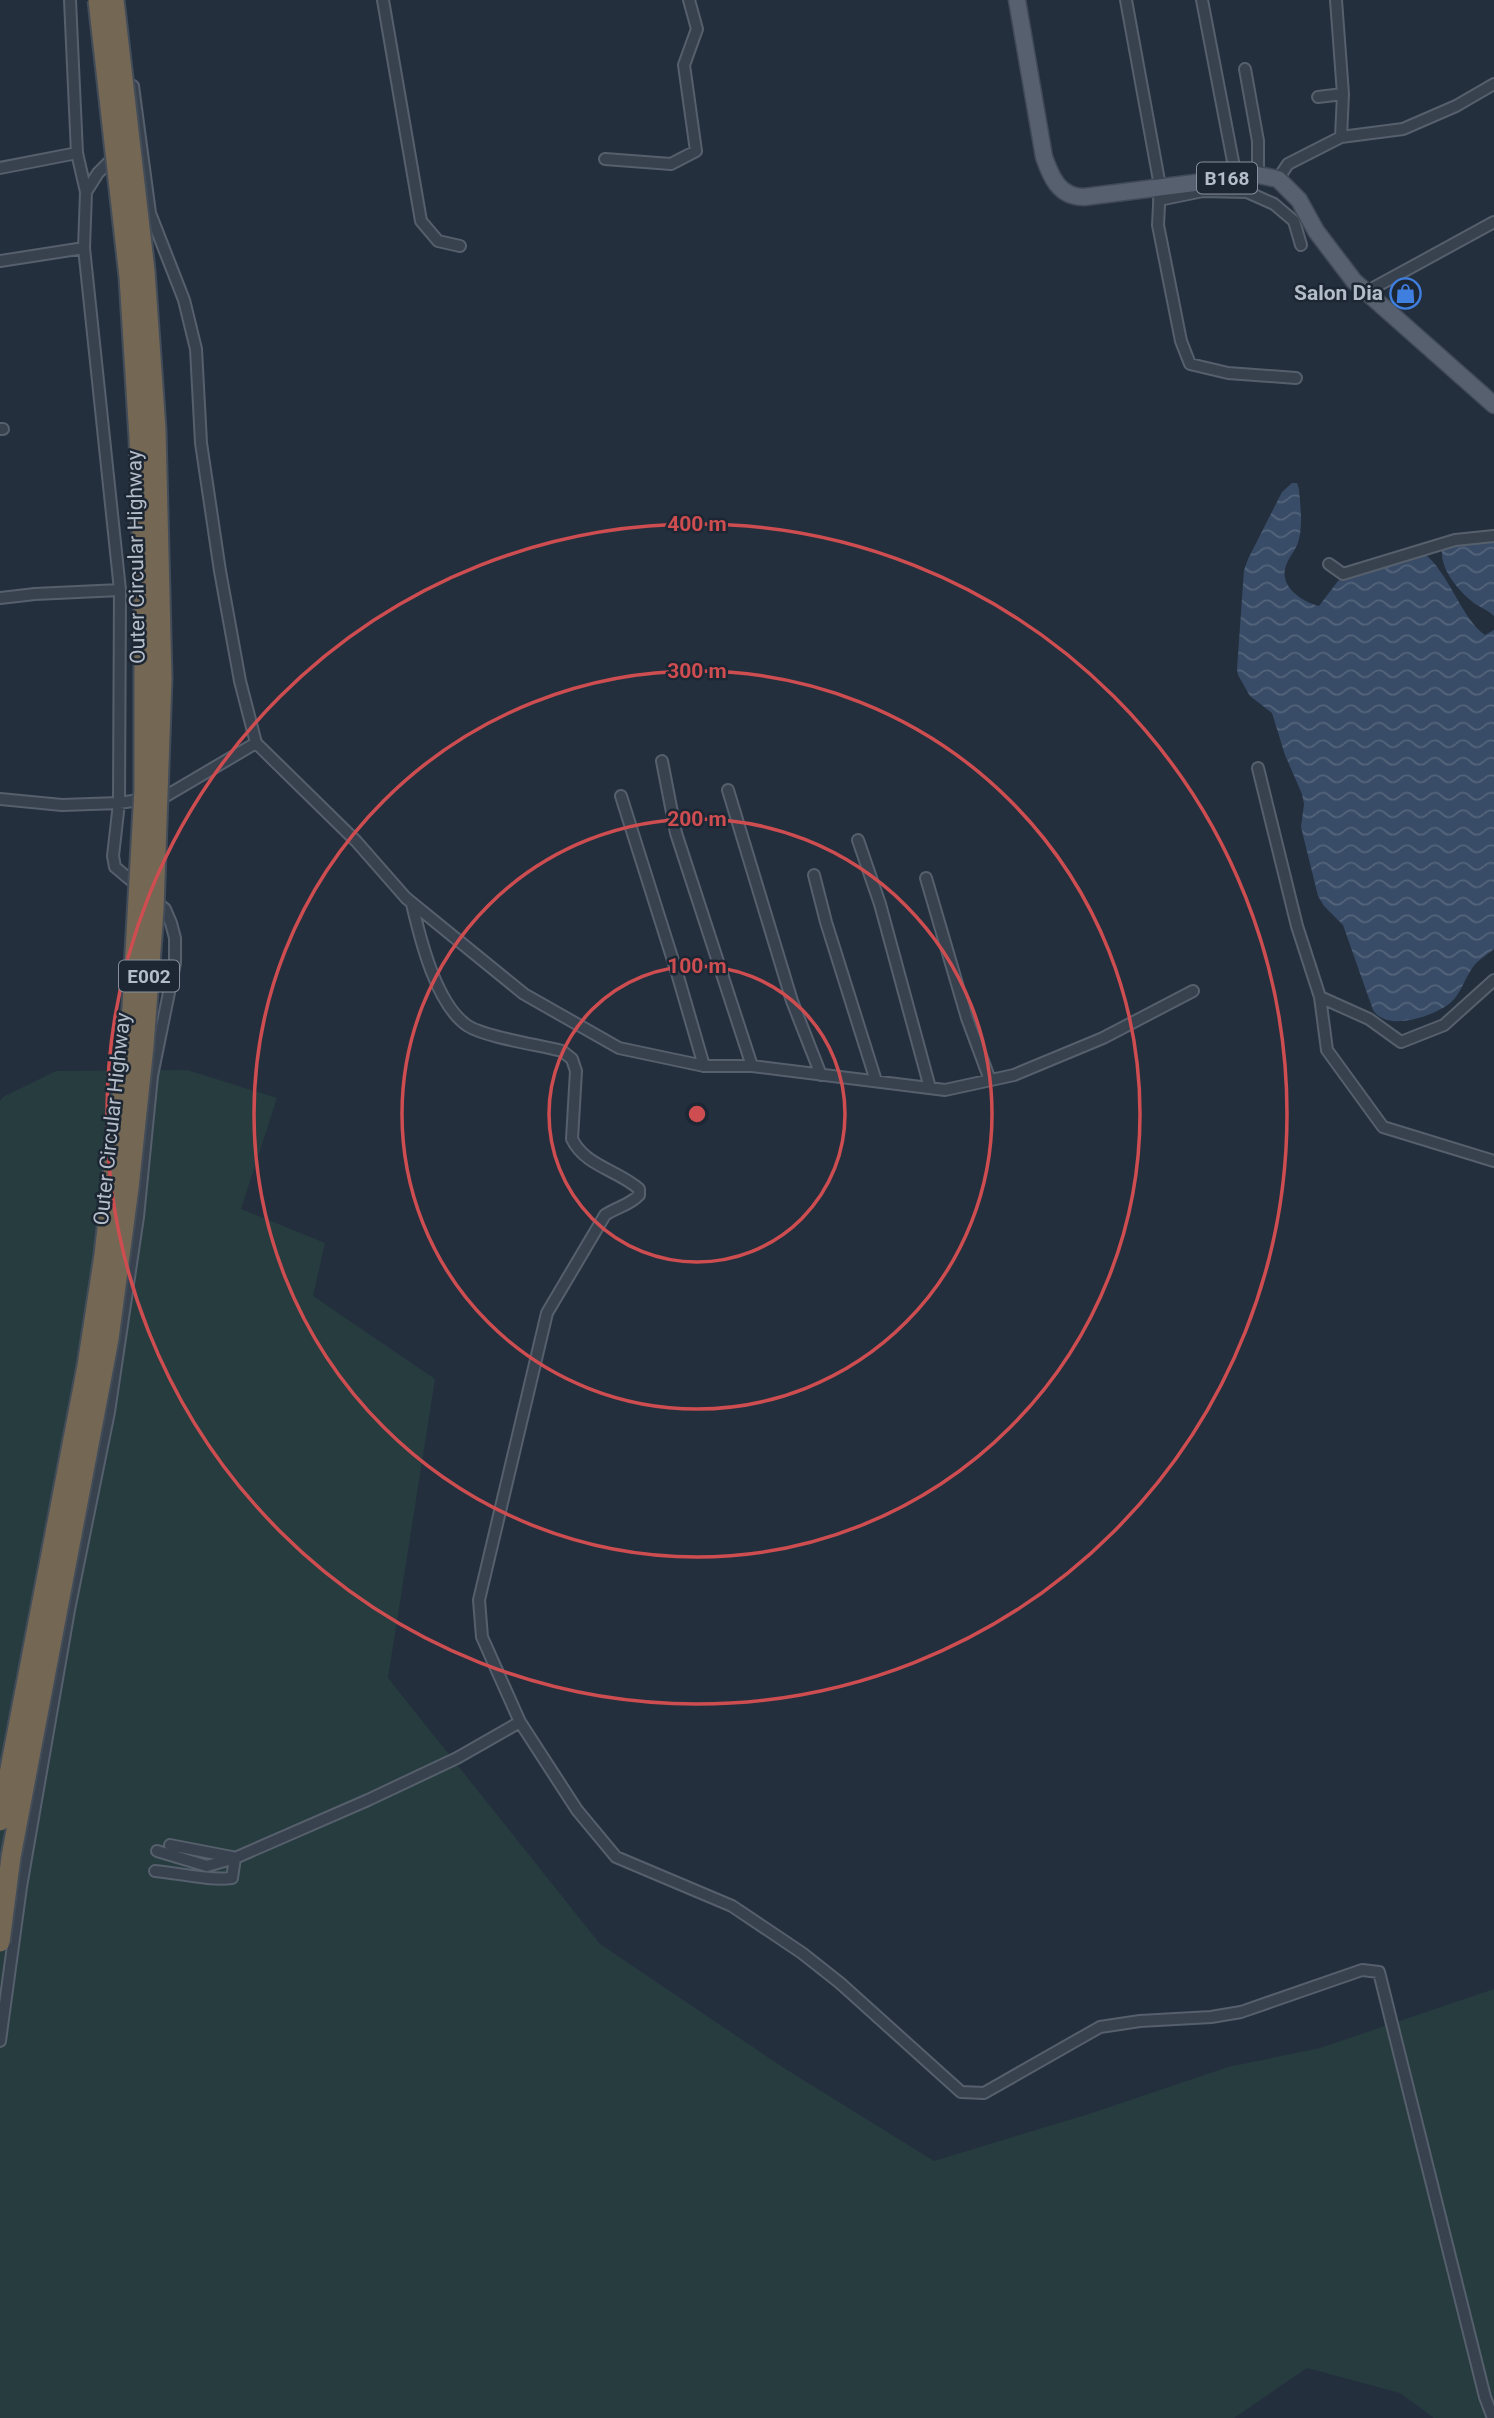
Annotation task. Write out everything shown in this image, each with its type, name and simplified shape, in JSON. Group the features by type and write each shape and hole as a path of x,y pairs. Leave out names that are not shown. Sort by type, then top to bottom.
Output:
{"highway":[{"name":"Outer Circular Highway","path":"0,1821 87,1366 104,1255 132,1007 144,790 144,599 139,438 127,264 98,0"},
{"name":"Outer Circular Highway","path":"0,1942 12,1857 108,1339 129,1188 144,1046 154,909 162,679 156,430 145,271 114,0"}],"main road":[{"name":"B168","path":"1017,0 1044,157 1055,182 1069,196 1159,193 1258,175 1278,179 1299,200 1316,232 1354,281 1494,405"}],"street":[{"path":"0,2041 21,1887 69,1610 109,1412 138,1217 152,1076 175,963 175,938 165,909 115,867 113,856 119,803 120,590 84,248 86,192 76,153 69,0"},
{"path":"121,0 150,213 184,300 195,349 201,443 220,571 240,681 256,743 356,841 412,904 524,994 619,1048 704,1066 752,1066 945,1090 1014,1075 1103,1038 1193,991"},
{"path":"383,0 421,220 438,241 460,246"},
{"path":"605,159 671,164 696,151 684,65 698,29 689,0"},
{"path":"1125,0 1159,193 1158,225 1181,341 1190,364 1228,373 1296,378"},
{"path":"1202,0 1236,177"},
{"path":"1336,0 1343,94 1341,137"},
{"path":"1245,69 1258,141 1258,175"},
{"path":"1278,179 1288,164 1341,137 1403,129 1456,106 1494,84"},
{"path":"1318,97 1343,94"},
{"path":"86,192 98,173 141,138"},
{"path":"0,165 76,153"},
{"path":"1159,193 1247,192 1274,204 1294,221 1301,245"},
{"path":"1366,292 1494,222"},
{"path":"0,261 84,248"},
{"path":"1329,564 1343,574 1455,540 1494,536"},
{"path":"0,598 120,590"},
{"path":"0,799 62,805 119,803 166,796 256,743"},
{"path":"662,761 676,833 752,1066"},
{"path":"1258,768 1297,926 1320,997 1327,1050 1382,1127 1494,1161"},
{"path":"728,790 792,1001 821,1075"},
{"path":"621,796 704,1066"},
{"path":"858,840 880,904 930,1088"},
{"path":"814,875 876,1081"},
{"path":"926,878 968,1018 990,1080"},
{"path":"412,904 424,955 454,1012 467,1025 481,1032 562,1051 572,1059 576,1071 572,1139 577,1150 639,1189 639,1195 632,1203 618,1206 605,1215 547,1313 479,1600 482,1637 520,1722 577,1810 616,1857 732,1906 802,1953 840,1983 961,2092 984,2093 1100,2027 1139,2021 1211,2017 1241,2011 1363,1970 1379,1972 1485,2397 1493,2418"},
{"path":"1320,997 1369,1019 1401,1042 1444,1026 1494,980"},
{"path":"157,1851 207,1866 235,1858 457,1758 520,1722"},
{"path":"170,1845 235,1858"},
{"path":"155,1871 217,1880 232,1878 235,1858"}],"green space":[{"path":"187,1070 277,1098 241,1209 325,1243 313,1296 435,1379 388,1678 600,1944 784,2068 934,2161 1092,2113 1228,2067 1320,2048 1494,1989 1494,2418 1434,2418 1400,2393 1307,2368 1234,2418 0,2418 0,1101 3,1097 56,1071"}],"water":[{"path":"1292,483 1297,483 1299,489 1301,527 1298,543 1286,565 1285,576 1290,588 1300,598 1319,606 1338,581 1345,577 1423,553 1440,571 1477,628 1485,635 1494,630 1494,949 1475,964 1457,996 1449,1004 1431,1014 1410,1020 1388,1020 1373,1010 1343,925 1318,896 1301,827 1304,804 1302,794 1285,755 1272,713 1250,696 1238,675 1244,570 1282,492"},
{"path":"1494,541 1494,616 1462,593 1447,572 1442,550 1448,546"}],"place":[{"name":"Salon Dia","path":"1406,293"}]}
